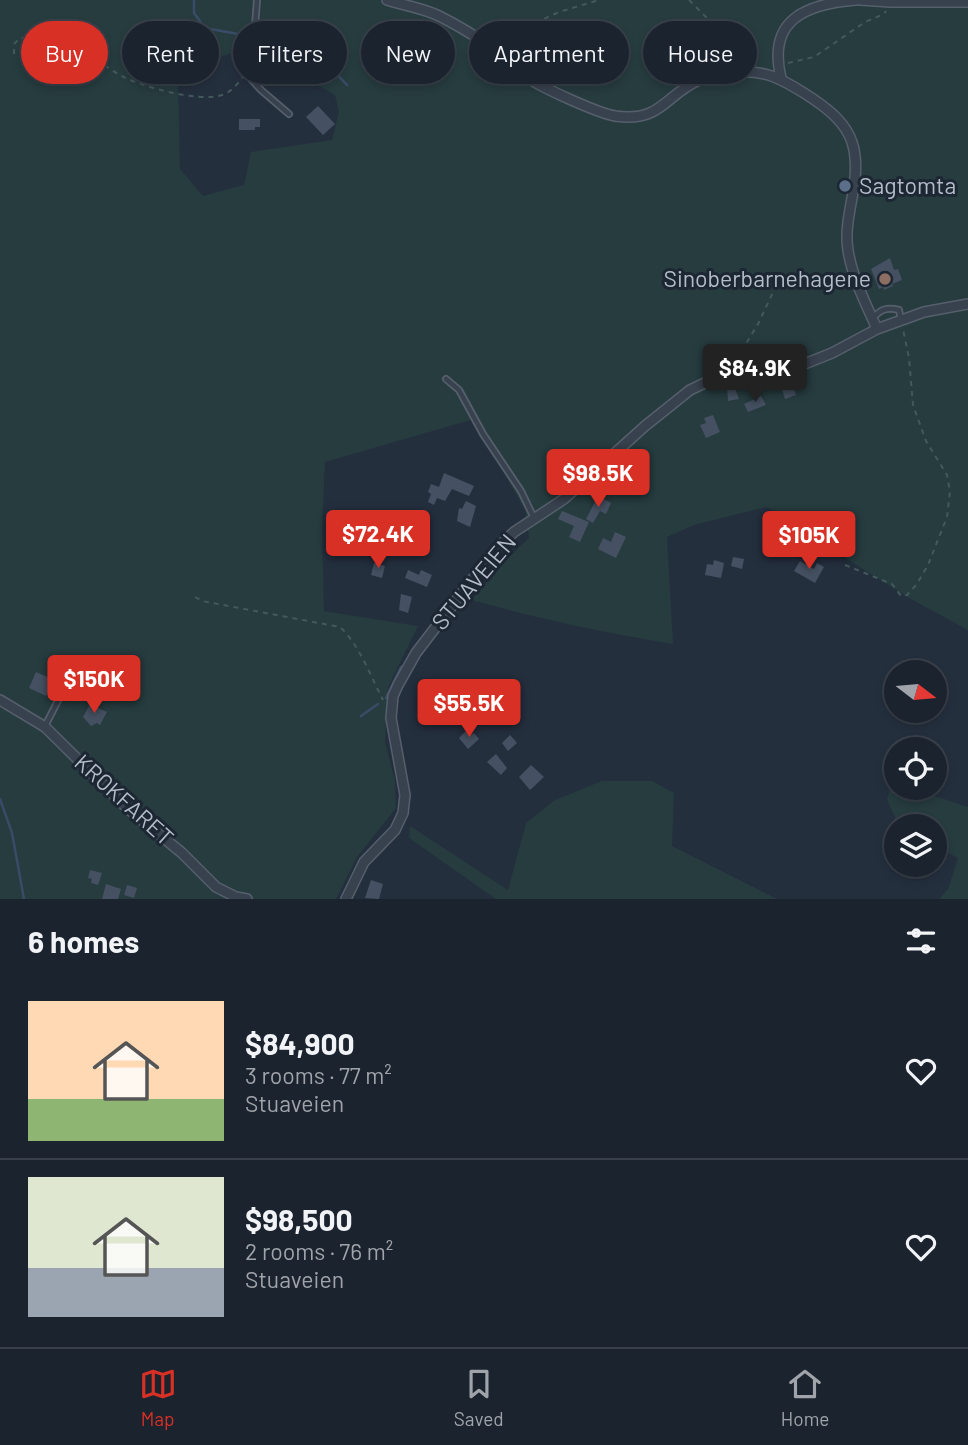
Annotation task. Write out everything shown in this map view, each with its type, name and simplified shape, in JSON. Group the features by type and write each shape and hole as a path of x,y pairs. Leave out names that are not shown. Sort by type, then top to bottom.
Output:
{"street":[{"path":"387,0 436,14 469,34"},
{"path":"781,78 777,54 780,38 791,22 805,10 821,4 858,0 968,2"},
{"path":"757,73 781,78 834,113 845,126 857,174 847,222 847,248 877,329"},
{"path":"541,84 613,116 635,117 650,114 692,84"},
{"name":"STUAVEIEN","path":"346,899 364,862 395,830 403,813 405,795 393,735 393,696 403,675 433,631 494,551 514,532 564,499 600,469 670,404 708,381 725,377 776,375 832,353 877,329 924,312 968,304"},
{"name":"KROKFARET","path":"0,700 44,727 126,807 182,853 216,887 236,897 247,899"}],"lane":[{"path":"255,21 257,0"},
{"path":"256,84 289,114"},
{"path":"872,318 881,310 891,308 899,310 901,321"},
{"path":"446,379 459,390 483,434 521,491 535,519"},
{"path":"44,727 62,693"}],"path":[{"path":"539,21 599,0"},
{"path":"688,0 709,21"},
{"path":"778,65 814,57 865,22 884,14 890,2"},
{"path":"14,54 14,44 20,38 31,37 69,43 120,76 163,91 221,96 237,84"},
{"path":"725,377 758,324 776,286"},
{"path":"845,565 892,584 901,596 908,595 928,565 947,517 950,491 947,475 926,441 913,405 909,358 901,321"},
{"path":"195,597 202,601 340,627 363,660 384,702 391,707"}],"green space":[{"path":"0,0 968,0 968,630 909,598 839,554 812,525 766,507 694,525 667,537 673,644 572,625 472,600 500,566 529,538 525,510 474,419 325,462 322,530 324,611 418,626 388,687 385,742 395,781 396,808 357,857 336,899 0,899","holes":["122,21 219,21 219,58 233,53 233,21 347,21 347,84 316,84 335,95 339,111 332,140 251,152 244,185 203,196 180,169 178,84 122,84"]},
{"path":"602,781 652,781 674,793 672,846 777,899 496,899 409,838 410,826 508,890 526,823 555,800"},
{"path":"887,800 947,800 968,807 968,899 939,899 948,889 958,858 947,852 947,814 893,814"}],"building":[{"path":"318,106 335,124 323,135 306,117"},
{"path":"239,119 260,119 260,127 255,127 255,130 239,130"},
{"path":"890,258 894,270 898,269 902,280 884,290 883,287 879,289 871,269"},
{"path":"792,382 796,395 785,399 781,386"},
{"path":"734,386 739,399 728,401 727,387"},
{"path":"761,396 766,405 748,412 744,404"},
{"path":"713,415 720,432 706,438 700,425 706,423 704,418"},
{"path":"444,473 474,486 469,496 452,489 445,501 437,498 434,505 428,502 431,484 439,487"},
{"path":"598,496 611,503 606,514 600,511 593,523 586,519"},
{"path":"466,501 476,506 470,527 457,521 459,508 462,509"},
{"path":"562,511 589,522 580,542 569,537 574,526 558,519"},
{"path":"348,513 348,526 338,524 337,514"},
{"path":"615,532 626,537 616,558 598,549 603,538 611,542"},
{"path":"774,535 790,545 785,555 768,546"},
{"path":"733,557 744,559 742,569 731,566"},
{"path":"714,560 724,563 721,578 705,575 707,564 713,565"},
{"path":"800,561 814,569 817,563 824,567 815,583 794,571"},
{"path":"374,563 385,566 382,578 371,575"},
{"path":"408,570 419,575 421,570 432,575 427,587 405,578"},
{"path":"401,594 412,597 408,613 399,610"},
{"path":"36,672 54,680 46,696 29,688"},
{"path":"90,704 107,712 100,725 97,723 91,726 83,717"},
{"path":"467,730 479,739 468,749 459,738"},
{"path":"510,735 517,743 508,751 502,743"},
{"path":"496,754 507,768 501,775 487,762"},
{"path":"531,765 544,777 530,790 519,777"},
{"path":"90,870 102,873 98,885 91,883 92,879 88,878"},
{"path":"371,880 383,884 379,899 365,898"},
{"path":"106,884 121,889 118,899 102,899"},
{"path":"127,885 137,888 134,898 124,895"}],"waterway":[{"path":"194,0 194,13 205,28 233,33"},
{"path":"386,698 401,667"},
{"path":"361,716 378,704"},
{"path":"0,799 12,833 24,899"}],"place":[{"name":"Sagtomta","path":"845,186"},
{"name":"Sinoberbarnehagene","path":"885,279"}]}
